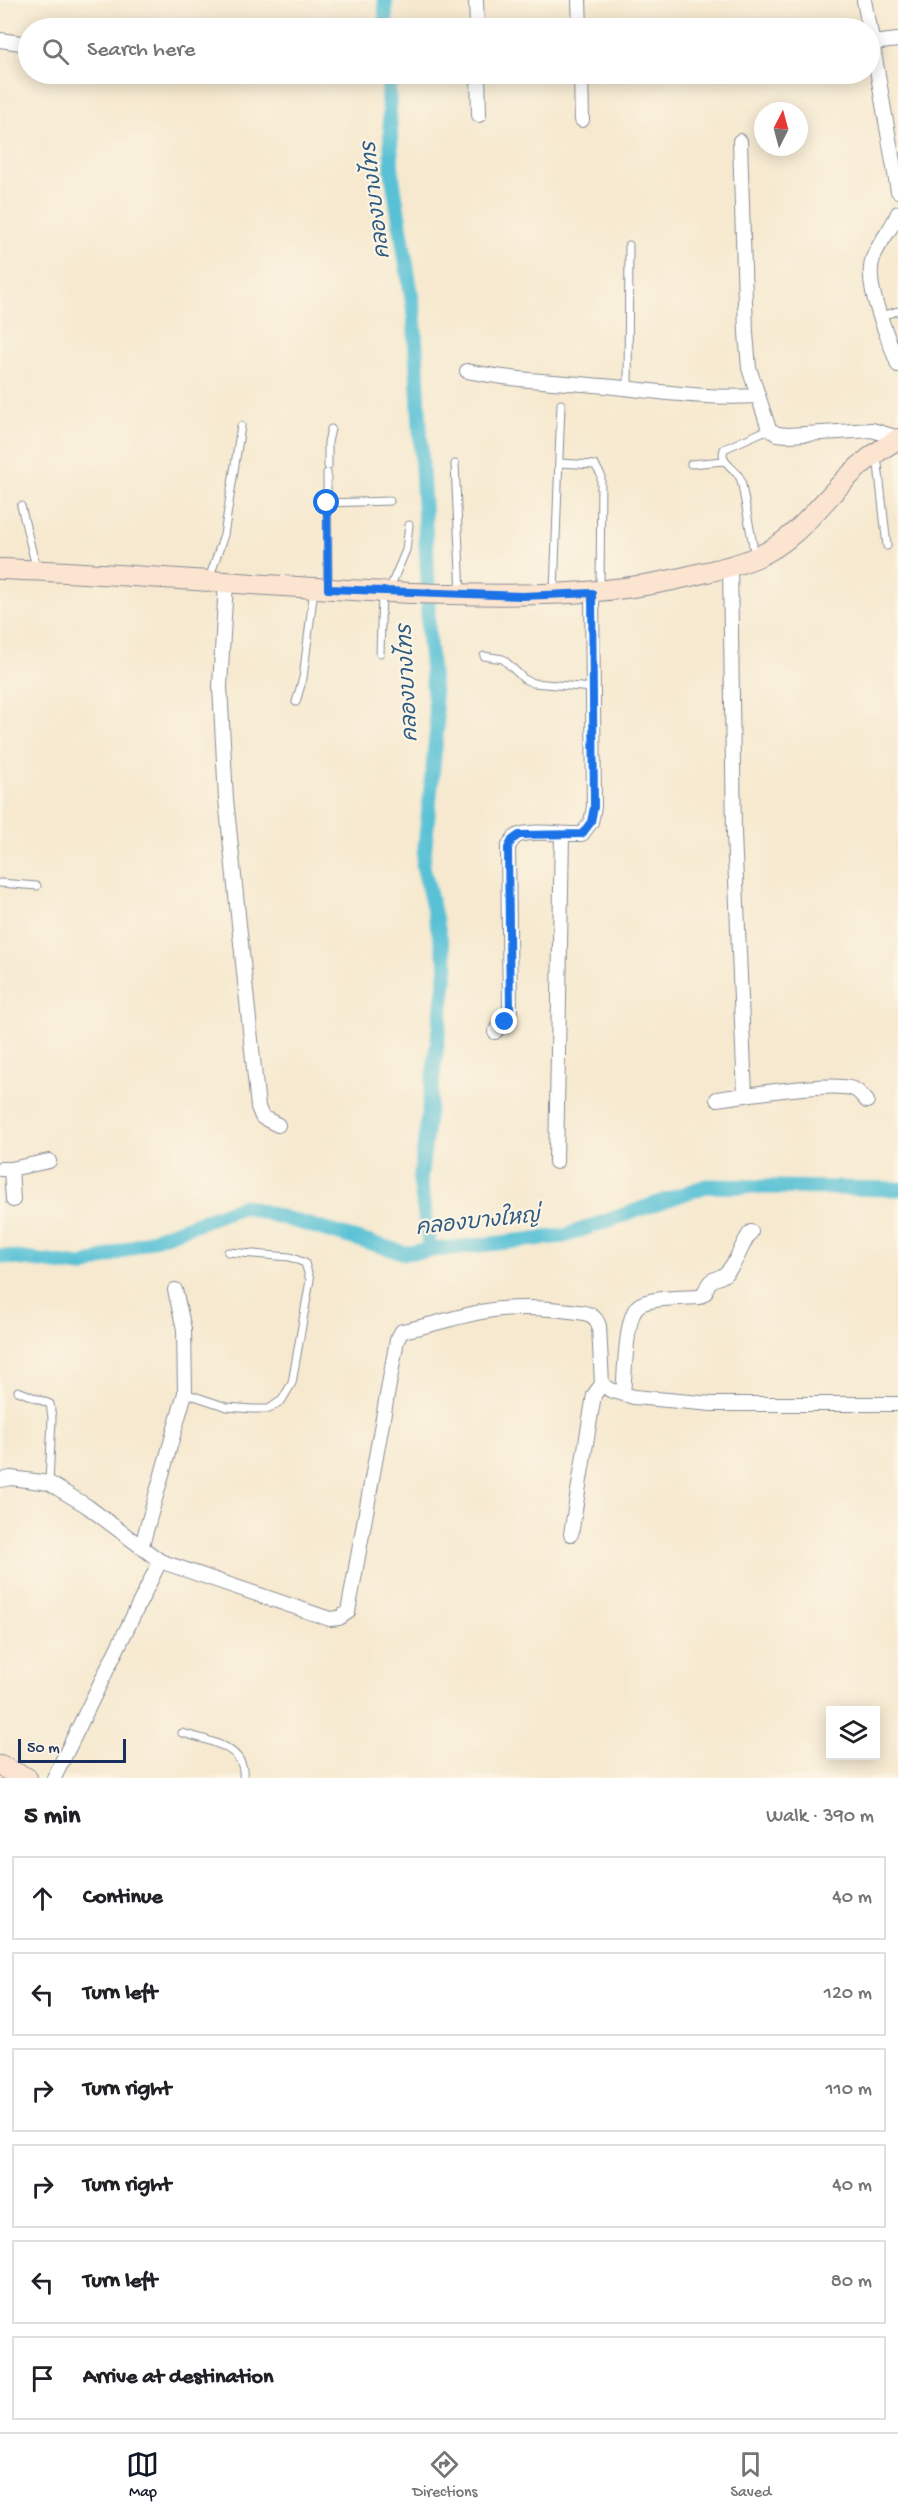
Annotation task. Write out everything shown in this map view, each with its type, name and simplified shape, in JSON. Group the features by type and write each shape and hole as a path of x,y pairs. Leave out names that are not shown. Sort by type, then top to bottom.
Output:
{"street":[{"path":"476,0 477,18"},
{"path":"579,0 580,18"},
{"path":"864,0 867,18"},
{"path":"880,36 898,40"},
{"path":"0,40 18,43"},
{"path":"880,79 894,143 898,191"},
{"path":"478,84 479,115"},
{"path":"581,84 582,120"},
{"path":"740,141 749,368 769,429 777,434 788,435 872,430 898,439"},
{"path":"898,213 873,257 872,267 873,293 898,365"},
{"path":"467,371 498,377 697,396 731,398 757,396"},
{"path":"0,569 392,592 554,595 596,593 670,581 756,558 779,546 852,472 876,452 898,439"},
{"path":"730,566 734,833 745,1095"},
{"path":"217,582 220,686 232,866 258,1107 262,1118 278,1125"},
{"path":"495,1032 510,1011 508,848 512,840 519,835 582,834 591,822 594,807 593,688 596,593"},
{"path":"556,1162 562,835"},
{"path":"717,1099 786,1089 834,1087 854,1089 867,1101"},
{"path":"13,1200 6,1169 49,1161"},
{"path":"623,1394 633,1313 639,1306 649,1301 699,1297 705,1293 707,1283 728,1271 738,1256 743,1242 751,1232"},
{"path":"142,1545 185,1393 184,1329 175,1290"},
{"path":"0,1480 11,1478 49,1483 87,1506 142,1545 160,1561 330,1619 339,1618 348,1612 397,1340 402,1331 499,1309 550,1309 592,1315 599,1326 602,1384 594,1395 571,1534"},
{"path":"602,1384 610,1390 634,1397 712,1404 898,1404"},
{"path":"54,1778 160,1561"},
{"path":"0,1766 27,1778"}],"lane":[{"path":"628,388 629,245"},
{"path":"881,316 898,311"},
{"path":"554,595 561,404"},
{"path":"217,582 241,426"},
{"path":"296,702 321,589 327,503 328,442 332,429"},
{"path":"756,558 741,480 738,472 724,462 722,455 724,449 769,429"},
{"path":"876,452 887,546"},
{"path":"691,464 724,462"},
{"path":"559,463 594,465 601,475 596,593"},
{"path":"454,594 455,464"},
{"path":"327,503 390,501"},
{"path":"21,506 36,570"},
{"path":"380,653 392,592 406,550 409,525"},
{"path":"484,656 504,659 524,679 533,683 593,688"},
{"path":"0,883 37,886"},
{"path":"185,1393 227,1407 269,1409 282,1400 292,1383 310,1280 305,1263 290,1257 228,1252"},
{"path":"18,1391 50,1404 52,1418 49,1483"},
{"path":"182,1733 230,1748 240,1760 243,1778"}],"waterway":[{"name":"คลองบางไทร","path":"385,0 386,18"},
{"name":"คลองบางไทร","path":"388,84 392,174 414,312 428,582 428,630 437,727 423,866 447,966 420,1180 430,1250"},
{"name":"คลองบางใหญ่","path":"0,1256 82,1266 243,1206 405,1253 564,1236 706,1186 898,1189"}],"route":[{"path":"327,503 328,589 522,596 592,593 594,807 591,822 588,830 582,834 529,833 519,835 512,840 508,848 510,1011 505,1022"}]}
